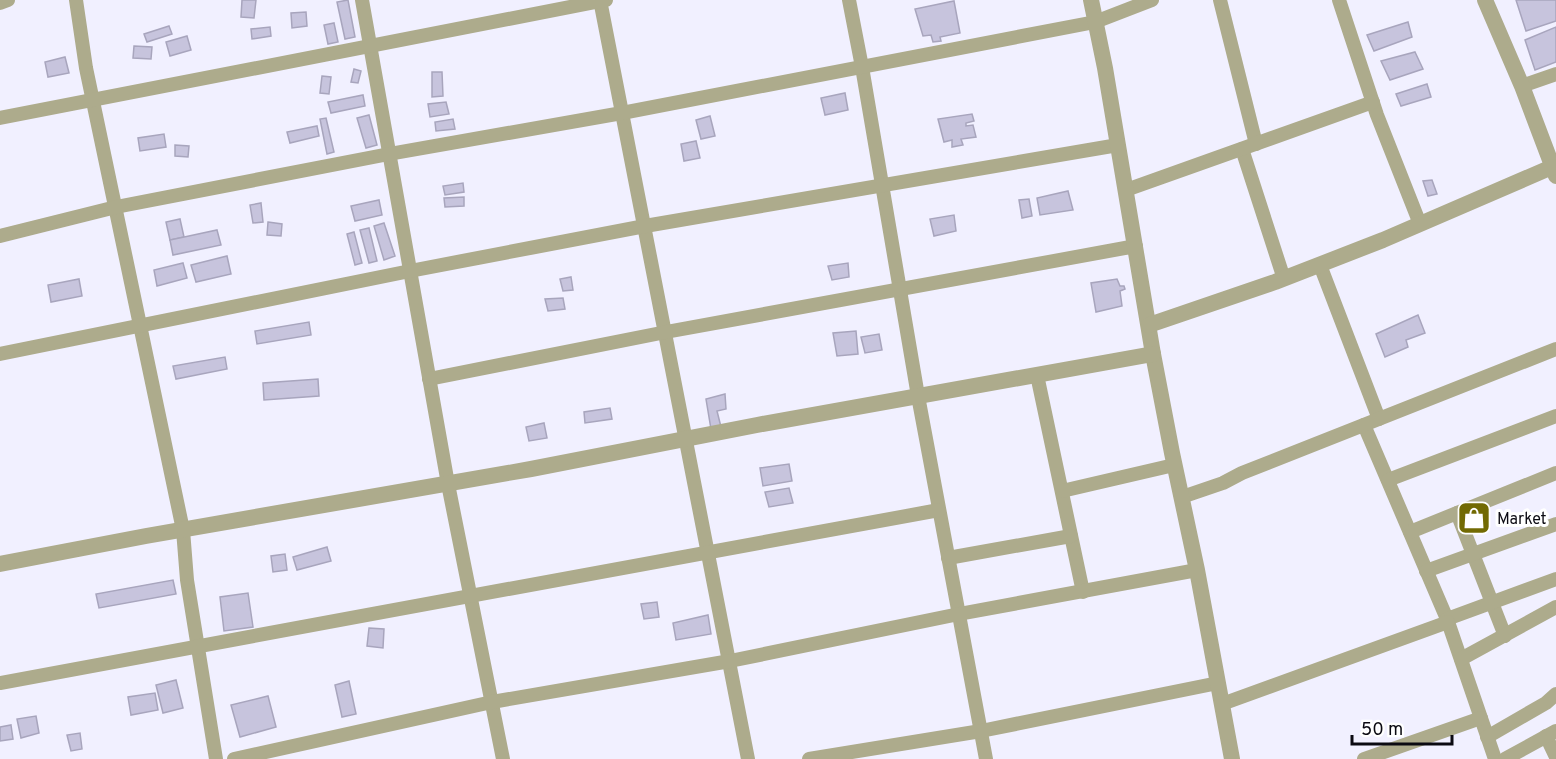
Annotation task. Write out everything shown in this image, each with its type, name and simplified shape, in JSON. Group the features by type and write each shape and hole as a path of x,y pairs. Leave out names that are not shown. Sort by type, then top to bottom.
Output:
{"street":[{"path":"0,3 8,0"},
{"path":"76,0 93,99 183,530 187,580 216,759"},
{"path":"362,0 448,483 503,759"},
{"path":"0,117 370,47 602,0 622,114 748,759"},
{"path":"849,0 918,396 986,759"},
{"path":"1091,0 1136,246 1153,354 1197,570 1232,759"},
{"path":"0,236 116,207 389,154 622,114 1095,22 1152,0"},
{"path":"1220,0 1256,144"},
{"path":"1341,0 1373,102 1420,224"},
{"path":"1149,325 1320,265 1420,224 1553,162 1485,0"},
{"path":"1521,86 1556,74"},
{"path":"1126,190 1373,102"},
{"path":"0,354 645,226 1118,145"},
{"path":"1242,149 1284,279"},
{"path":"429,379 666,332 1136,246"},
{"path":"1320,265 1379,419"},
{"path":"1182,497 1223,483 1242,473 1556,349"},
{"path":"0,564 1153,354"},
{"path":"1037,375 1083,592"},
{"path":"1388,480 1556,416"},
{"path":"1364,424 1448,620 1495,759"},
{"path":"1062,491 1174,465"},
{"path":"1410,532 1556,473"},
{"path":"0,683 708,550 939,510"},
{"path":"1457,513 1504,636"},
{"path":"1426,571 1556,524"},
{"path":"948,558 1071,536"},
{"path":"234,759 492,702 730,661 959,614 1197,570"},
{"path":"1222,704 1556,579"},
{"path":"1461,659 1556,607"},
{"path":"809,759 981,731 1218,683"},
{"path":"1487,737 1546,703 1556,694"},
{"path":"1364,759 1481,718"},
{"path":"1505,759 1551,734 1556,757"}],"building":[{"path":"242,0 256,0 254,18 241,17"},
{"path":"348,0 355,37 345,39 337,2"},
{"path":"1516,0 1556,0 1556,21 1526,31"},
{"path":"954,1 960,33 940,37 941,41 933,42 931,35 923,36 915,9"},
{"path":"306,12 307,26 292,28 291,13"},
{"path":"1408,22 1412,37 1374,51 1367,35"},
{"path":"334,23 338,42 328,44 324,25"},
{"path":"169,26 172,34 147,42 144,34"},
{"path":"270,27 271,36 252,39 251,29"},
{"path":"1556,27 1556,62 1535,70 1525,40"},
{"path":"187,36 191,50 170,56 166,42"},
{"path":"134,46 152,47 151,59 133,58"},
{"path":"1415,52 1423,69 1390,80 1381,61"},
{"path":"65,57 69,73 48,77 45,62"},
{"path":"354,69 361,71 358,83 351,82"},
{"path":"432,72 442,72 443,96 432,97"},
{"path":"322,76 331,77 329,94 320,93"},
{"path":"1427,84 1431,97 1401,106 1396,94"},
{"path":"845,93 848,110 825,115 821,98"},
{"path":"363,95 365,106 331,113 328,102"},
{"path":"446,102 449,114 430,117 428,104"},
{"path":"972,114 974,121 966,123 966,126 973,125 976,137 961,139 963,145 952,147 952,140 944,142 938,119"},
{"path":"369,115 377,145 366,148 357,118"},
{"path":"710,116 715,136 701,139 696,120"},
{"path":"326,118 334,152 327,154 320,119"},
{"path":"453,119 455,129 436,131 435,122"},
{"path":"317,126 319,136 290,143 287,132"},
{"path":"164,134 166,147 140,151 138,138"},
{"path":"696,141 700,158 684,161 681,144"},
{"path":"175,145 189,146 188,157 175,156"},
{"path":"1432,180 1437,194 1428,196 1423,181"},
{"path":"463,183 464,192 445,195 443,186"},
{"path":"1068,191 1073,210 1040,215 1037,198"},
{"path":"464,197 464,206 445,207 444,198"},
{"path":"1029,199 1032,216 1022,218 1019,200"},
{"path":"379,200 382,215 355,221 351,206"},
{"path":"261,203 263,222 253,223 250,205"},
{"path":"954,215 956,231 934,236 930,219"},
{"path":"180,219 184,237 170,240 166,222"},
{"path":"268,222 282,224 281,236 267,235"},
{"path":"384,223 395,256 384,260 374,226"},
{"path":"369,228 377,261 369,263 360,230"},
{"path":"217,230 221,245 173,255 170,240"},
{"path":"354,232 362,263 355,265 347,234"},
{"path":"227,256 231,274 196,282 191,265"},
{"path":"183,263 187,278 157,286 154,270"},
{"path":"848,263 849,277 832,280 828,266"},
{"path":"571,277 573,290 563,291 560,279"},
{"path":"79,279 82,296 51,302 48,285"},
{"path":"1117,279 1120,286 1124,286 1125,289 1120,291 1122,306 1096,312 1091,283"},
{"path":"563,298 565,309 548,311 545,299"},
{"path":"1418,315 1425,333 1406,340 1408,347 1385,357 1376,334"},
{"path":"309,322 311,335 257,344 255,331"},
{"path":"856,331 858,354 837,356 833,333"},
{"path":"879,334 882,350 865,353 861,337"},
{"path":"225,357 227,369 176,379 173,366"},
{"path":"318,379 319,396 264,400 263,383"},
{"path":"725,394 726,409 717,411 721,427 711,429 706,399"},
{"path":"610,408 612,419 585,423 584,412"},
{"path":"544,423 547,438 529,441 526,427"},
{"path":"789,464 792,481 763,486 760,468"},
{"path":"789,488 793,503 769,507 765,492"},
{"path":"327,547 331,561 297,570 293,557"},
{"path":"285,554 287,570 273,572 271,556"},
{"path":"173,580 176,594 99,608 96,594"},
{"path":"248,593 253,627 224,631 220,597"},
{"path":"657,602 659,617 644,619 641,604"},
{"path":"708,615 711,634 676,640 673,623"},
{"path":"369,628 384,629 383,648 367,646"},
{"path":"176,680 183,708 163,713 156,685"},
{"path":"349,681 356,714 342,717 335,685"},
{"path":"155,693 158,710 131,715 128,697"},
{"path":"268,696 276,727 240,737 231,705"},
{"path":"36,716 39,733 21,738 17,719"},
{"path":"11,725 13,739 0,741 0,727"},
{"path":"80,733 82,749 71,751 67,735"}],"place":[{"name":"Market","path":"1474,518"}]}
